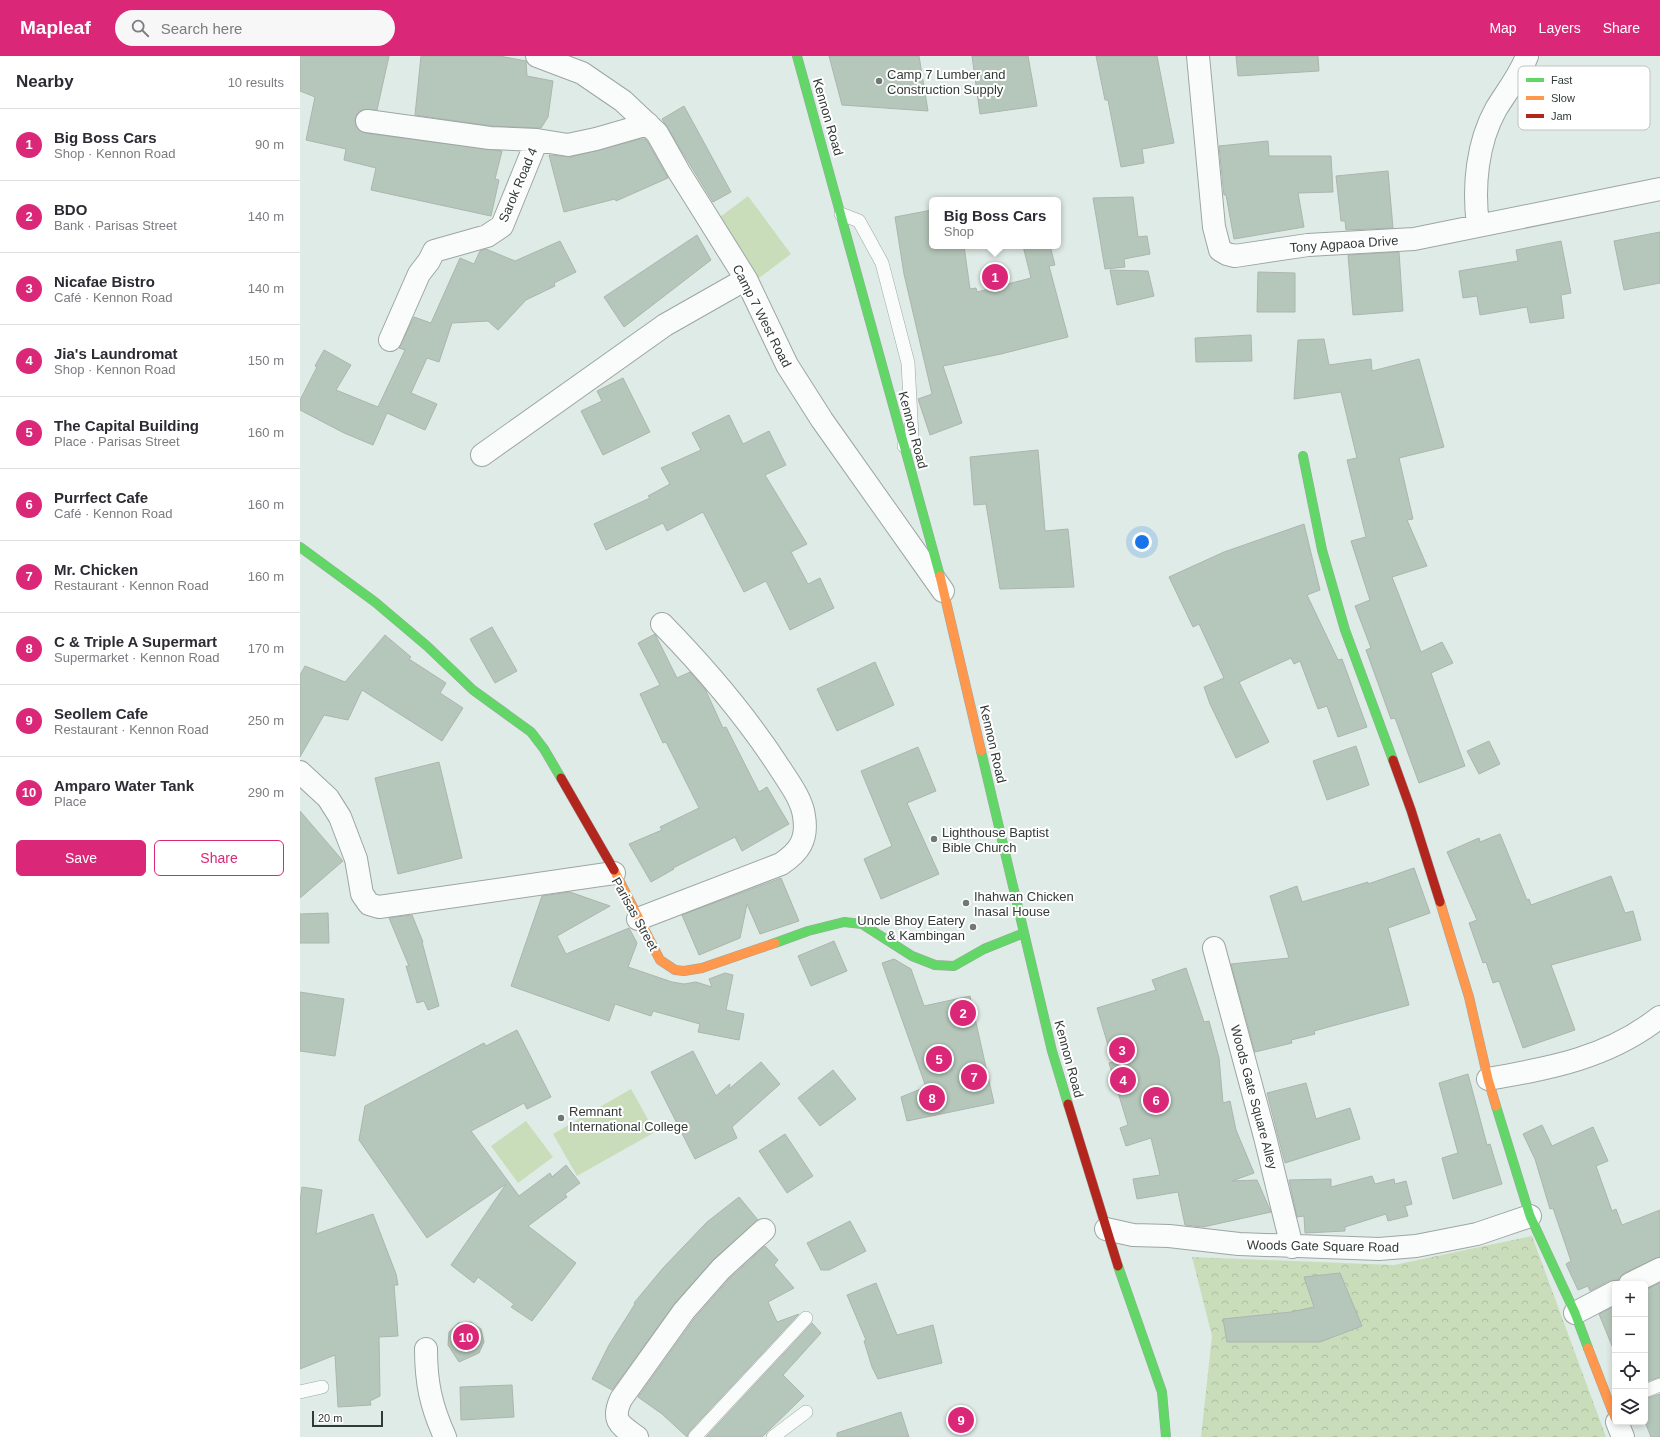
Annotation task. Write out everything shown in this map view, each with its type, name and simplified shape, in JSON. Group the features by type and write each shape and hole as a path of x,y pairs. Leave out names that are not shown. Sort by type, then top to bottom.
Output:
{"main road":[{"name":"Kennon Road","path":"797,56 944,592 1052,1051 1109,1238 1162,1392 1166,1437"},
{"path":"1303,456 1322,550 1346,630 1411,810 1469,997 1488,1079 1530,1216 1575,1313 1612,1407"},
{"path":"300,547 375,602 427,646 473,690 531,732 544,748 614,873"},
{"name":"Parisas Street","path":"614,873 660,960 671,969 684,973 829,925 844,922 862,924 912,956 935,965 954,966 984,950 1024,933"}],"street":[{"name":"Camp 7 West Road","path":"537,56 582,74 623,101 657,133 679,172 746,279 787,366 822,420 944,592"},
{"name":"Tony Agpaoa Drive","path":"1198,56 1214,227 1220,250 1226,254 1235,256 1308,245 1414,239 1660,188"},
{"path":"1524,66 1528,56"},
{"path":"1478,225 1475,200 1478,168 1485,137 1496,110 1518,75"},
{"name":"Sarok Road 4","path":"366,121 490,138 537,140 568,144 596,139 648,124"},
{"name":"Sarok Road 4","path":"390,340 419,274 429,262 434,251 487,236 502,226 537,140"},
{"path":"482,455 665,325 746,279"},
{"path":"638,919 781,864 795,854 801,844 804,829 804,816 800,803 774,758 747,721 716,683 662,624"},
{"name":"Parisas Street","path":"300,772 328,798 340,817 356,859 362,894 369,904 374,906 379,907 482,893 614,873"},
{"name":"Woods Gate Square Alley","path":"1214,948 1265,1137 1292,1247"},
{"path":"1488,1079 1562,1065 1600,1053 1637,1034 1660,1017"},
{"name":"Woods Gate Square Road","path":"1109,1238 1133,1235 1292,1247 1379,1248 1416,1246 1477,1234 1530,1216"},
{"path":"637,1437 619,1423 617,1418 617,1407 621,1399 684,1311 721,1269 764,1230"},
{"path":"1636,1281 1660,1269"},
{"path":"1575,1313 1612,1294"},
{"path":"426,1349 428,1386 431,1401 445,1437"},
{"path":"1619,1425 1623,1437"}],"lane":[{"path":"841,214 859,221 882,263 908,363 912,437 904,447"},
{"path":"695,1437 806,1318"},
{"path":"1648,1391 1660,1385"},
{"path":"300,1392 322,1387"},
{"path":"773,1437 806,1412"}],"green space":[{"path":"748,196 791,254 759,278 716,220"},
{"path":"631,1089 655,1132 577,1176 553,1134"},
{"path":"526,1121 553,1157 518,1183 491,1146"},
{"path":"1532,1236 1606,1437 1201,1437 1212,1336 1192,1257 1394,1265"}],"building":[{"path":"300,56 389,56 377,110 362,110 357,114 355,119 356,126 360,131 365,133 502,151 495,179 499,180 491,216 371,190 376,168 344,160 346,149 306,140 315,97 300,91"},
{"path":"421,56 499,56 526,61 527,76 553,81 548,117 541,128 491,126 415,115"},
{"name":"Camp 7 Lumber and Construction Supply","path":"829,56 919,56 928,111 842,105"},
{"path":"972,56 1028,56 1037,106 980,114"},
{"path":"1096,56 1157,56 1174,143 1142,149 1144,163 1121,167 1108,100 1105,100"},
{"path":"1236,56 1318,56 1319,71 1238,76"},
{"path":"684,106 731,192 713,202 662,119"},
{"path":"645,139 647,141 668,178 616,201 615,199 564,212 549,155 571,157"},
{"path":"1268,141 1269,156 1331,156 1333,192 1298,193 1304,227 1234,239 1226,195 1224,195 1219,146"},
{"path":"1388,171 1393,228 1346,230 1345,221 1341,221 1336,176"},
{"path":"1133,197 1138,237 1147,236 1150,254 1124,259 1125,267 1105,269 1093,198"},
{"path":"929,211 929,249 964,249 970,289 976,288 977,292 1031,278 1024,249 1051,249 1055,265 1049,266 1068,337 1001,354 943,366 962,423 930,435 918,399 932,394 904,274 895,217"},
{"path":"1660,232 1660,283 1624,290 1614,241"},
{"path":"697,235 711,260 624,327 604,297"},
{"path":"560,241 576,272 554,283 555,286 526,300 498,330 488,321 452,323 439,362 427,358 411,393 437,404 425,430 387,413 373,445 344,433 300,410 300,400 324,350 351,365 336,390 378,407 405,350 399,348 414,317 431,323 460,258 474,264 480,251 486,249 515,261"},
{"path":"1561,241 1571,293 1561,295 1564,318 1530,323 1527,307 1480,315 1477,296 1463,298 1459,271 1518,261 1516,250"},
{"path":"1399,252 1403,311 1353,315 1348,255"},
{"path":"1110,270 1148,271 1154,296 1117,305"},
{"path":"1258,272 1295,273 1295,312 1257,312"},
{"path":"1251,335 1252,361 1196,362 1195,338"},
{"path":"1324,339 1329,365 1371,359 1372,371 1419,359 1444,447 1399,458 1413,519 1407,520 1427,566 1392,577 1421,652 1442,642 1453,663 1431,673 1465,766 1419,783 1395,718 1391,719 1366,650 1371,648 1355,606 1370,600 1351,541 1366,537 1347,460 1357,458 1341,392 1294,399 1298,340"},
{"path":"623,378 650,432 603,455 581,411 602,401 597,391"},
{"path":"729,415 743,444 769,431 786,465 765,475 807,544 791,552 808,584 820,578 834,608 790,630 766,581 744,592 703,512 667,531 663,523 606,550 594,524 650,498 648,496 670,484 661,468 701,450 692,433"},
{"path":"1038,450 1045,531 1068,529 1074,587 1000,589 986,504 974,505 970,457"},
{"path":"1304,524 1320,590 1307,595 1338,660 1342,659 1367,727 1338,737 1327,706 1318,709 1300,661 1294,664 1291,658 1239,682 1269,742 1236,758 1210,704 1204,687 1224,678 1199,624 1193,627 1169,577 1224,552"},
{"path":"492,627 517,671 495,683 470,639"},
{"path":"655,634 677,678 690,672 705,689 723,728 726,727 759,792 767,787 789,824 742,851 735,837 673,868 674,869 651,882 629,844 662,830 660,827 699,808 666,742 663,743 640,694 660,685 638,643"},
{"path":"385,635 411,657 409,659 446,683 440,693 463,708 442,741 362,690 348,720 324,715 300,757 300,675 305,666 345,682"},
{"path":"875,662 894,705 837,731 817,689"},
{"path":"1489,741 1500,764 1479,774 1467,751"},
{"path":"1356,746 1369,785 1327,800 1313,761"},
{"path":"918,747 936,791 907,803 939,874 881,899 864,859 892,846 861,771"},
{"path":"439,762 462,858 398,874 375,778"},
{"path":"300,811 343,861 300,898"},
{"path":"1500,834 1527,900 1529,899 1531,905 1611,876 1625,913 1633,911 1641,940 1551,965 1575,1030 1523,1048 1499,981 1493,983 1486,962 1483,963 1469,923 1477,920 1447,852 1479,838 1480,842"},
{"path":"1414,868 1430,913 1388,928 1409,1005 1314,1031 1315,1034 1291,1040 1292,1043 1255,1052 1231,964 1289,958 1270,896 1297,886 1302,902 1368,882 1368,884"},
{"path":"781,878 799,921 760,934 747,904 740,938 699,955 682,915"},
{"path":"570,892 610,906 557,936 566,954 629,928 637,943 628,967 672,982 684,984 696,982 712,987 709,979 725,973 733,975 726,1010 744,1014 739,1040 698,1032 700,1024 653,1011 651,1016 615,1004 609,1021 511,986 542,896"},
{"path":"328,913 329,943 300,943 300,914"},
{"path":"412,915 423,942 439,1006 428,1010 424,1001 417,1003 406,966 409,966 389,918"},
{"path":"834,941 847,971 811,986 798,956"},
{"path":"894,959 911,969 924,1006 970,996 994,1103 907,1121 901,1097 926,1087 882,963"},
{"path":"1186,968 1204,1022 1209,1021 1219,1058 1223,1103 1230,1101 1236,1130 1254,1173 1232,1181 1257,1180 1271,1212 1203,1227 1185,1225 1178,1192 1137,1199 1133,1179 1160,1175 1151,1138 1126,1146 1120,1128 1128,1125 1109,1063 1113,1062 1097,1008 1156,990 1152,980"},
{"path":"300,992 344,999 335,1056 300,1051"},
{"path":"517,1030 551,1097 527,1109 524,1103 471,1131 519,1196 550,1173 552,1177 566,1165 580,1183 565,1194 567,1197 528,1226 576,1263 532,1321 511,1307 514,1304 478,1277 474,1283 451,1265 506,1184 427,1238 359,1140 365,1106 484,1043 486,1046"},
{"path":"693,1051 716,1096 730,1084 729,1089 761,1062 780,1084 732,1127 737,1138 695,1159 651,1072"},
{"path":"833,1070 856,1099 820,1126 798,1098"},
{"path":"1468,1074 1487,1145 1490,1144 1502,1184 1453,1199 1442,1158 1458,1153 1439,1083"},
{"path":"1306,1083 1316,1119 1350,1108 1360,1139 1285,1163 1267,1093"},
{"path":"1542,1125 1552,1146 1593,1127 1608,1161 1596,1166 1612,1211 1616,1209 1622,1225 1660,1210 1660,1257 1624,1273 1618,1280 1609,1281 1590,1291 1588,1286 1578,1290 1566,1264 1571,1261 1553,1208 1550,1209 1535,1159 1523,1134"},
{"path":"785,1134 813,1176 787,1193 759,1151"},
{"path":"1372,1176 1375,1184 1394,1179 1395,1184 1406,1181 1412,1204 1405,1206 1408,1216 1388,1221 1386,1214 1345,1227 1345,1231 1305,1233 1304,1216 1297,1217 1289,1180 1331,1179 1331,1187"},
{"path":"302,1187 322,1190 316,1234 373,1214 396,1274 398,1285 394,1285 398,1336 379,1337 380,1396 370,1401 371,1405 338,1407 335,1355 300,1369 300,1201"},
{"path":"739,1197 758,1220 713,1260 675,1303 612,1390 592,1379 609,1345 635,1304 634,1303 663,1268 707,1222"},
{"path":"850,1221 866,1251 829,1270 821,1270 807,1243"},
{"path":"765,1246 778,1260 774,1265 794,1288 768,1302 777,1322 799,1314 689,1432 687,1437 662,1414 638,1397 694,1319 730,1278"},
{"path":"1340,1273 1362,1326 1320,1342 1227,1342 1223,1319 1291,1312 1314,1307 1304,1277"},
{"path":"876,1283 897,1335 933,1325 942,1363 878,1379 872,1367 864,1341 866,1340 847,1295"},
{"path":"1660,1283 1660,1377 1648,1381 1648,1317 1648,1289"},
{"path":"1612,1308 1612,1346 1599,1314"},
{"path":"471,1322 481,1329 484,1342 479,1353 459,1362 448,1345 449,1332 458,1323"},
{"path":"812,1323 821,1333 783,1375 804,1396 762,1437 706,1437"},
{"path":"512,1385 514,1417 461,1420 460,1387"},
{"path":"1660,1394 1660,1437 1651,1437 1646,1425 1648,1425 1648,1398"},
{"path":"901,1412 909,1437 837,1437 837,1433"}],"traffic: fast":[{"path":"797,56 940,576"},
{"path":"1303,456 1322,550 1345,630 1393,760"},
{"path":"300,547 375,602 427,646 473,690 531,732 544,749 561,778"},
{"path":"981,751 1052,1051 1068,1104"},
{"path":"775,943 808,931 844,922 862,924 912,956 935,965 954,966 984,949 1024,933"},
{"path":"1496,1106 1530,1216 1575,1313 1588,1348"},
{"path":"1118,1266 1162,1392 1166,1437"}],"traffic: slow":[{"path":"940,576 981,751"},
{"path":"614,870 660,960 675,970 684,971 702,968 775,943"},
{"path":"1440,902 1469,997 1488,1079 1496,1106"},
{"path":"1588,1348 1612,1410"}],"traffic: jam":[{"path":"1393,760 1411,810 1440,902"},
{"path":"561,778 614,870"},
{"path":"1068,1104 1118,1266"}],"place":[{"name":"Camp 7 Lumber and Construction Supply","path":"879,81"},
{"name":"Big Boss Cars","path":"995,277"},
{"name":"Lighthouse Baptist Bible Church","path":"934,839"},
{"name":"Ihahwan Chicken Inasal House","path":"966,903"},
{"name":"Uncle Bhoy Eatery & Kambingan","path":"973,927"},
{"name":"BDO","path":"963,1013"},
{"name":"Nicafae Bistro","path":"1122,1050"},
{"name":"The Capital Building","path":"939,1059"},
{"name":"Mr. Chicken","path":"974,1077"},
{"name":"Jia's Laundromat","path":"1123,1080"},
{"name":"C & Triple A Supermart","path":"932,1098"},
{"name":"Purrfect Cafe","path":"1156,1100"},
{"name":"Remnant International College","path":"561,1118"},
{"name":"Amparo Water Tank","path":"466,1337"},
{"name":"Seollem Cafe","path":"961,1420"}]}
